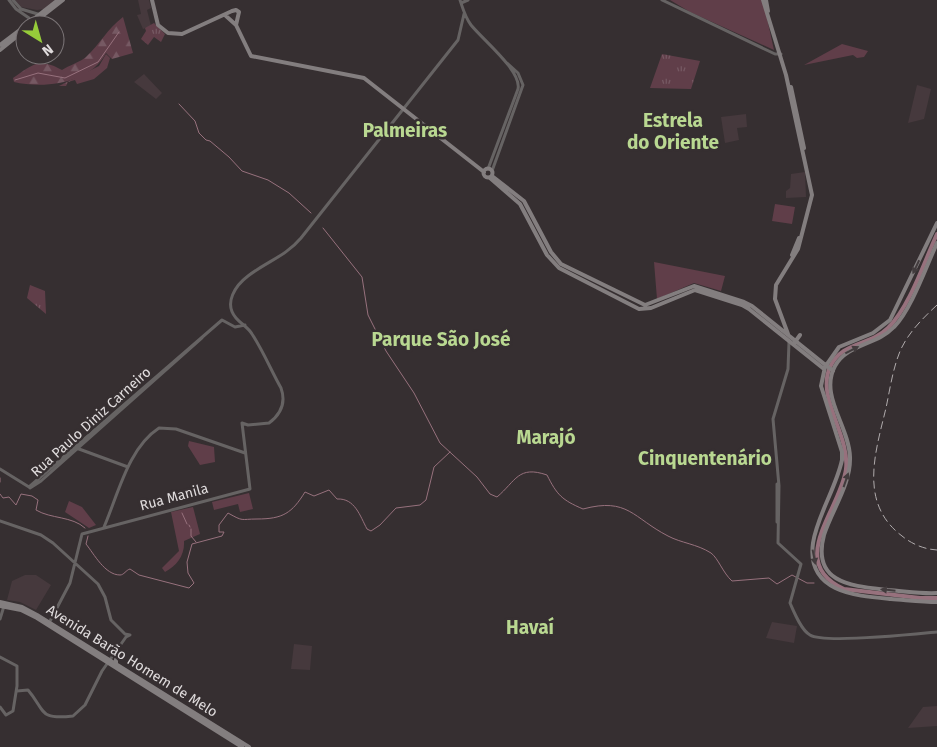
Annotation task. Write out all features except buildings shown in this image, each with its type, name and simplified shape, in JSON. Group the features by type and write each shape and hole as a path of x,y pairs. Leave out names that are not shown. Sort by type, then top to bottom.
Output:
{"main road":[{"path":"42,15 58,0"},
{"path":"42,15 63,0"},
{"path":"152,0 157,23 165,31 182,34 200,24 226,16 236,10 239,12 236,25"},
{"path":"765,0 778,53 788,74 812,195 798,249 779,276 775,292 778,308 790,342"},
{"path":"231,19 232,11"},
{"path":"226,16 236,25 251,56 364,78 524,201 551,252 564,269 639,309 651,308 686,292 702,291 749,309 831,372"},
{"path":"231,19 238,18"},
{"path":"0,45 15,34"},
{"path":"0,50 15,38"},
{"path":"937,223 890,320 873,332 839,347 825,368 822,388 842,452 842,460 813,542 814,561 824,579 839,591 858,596 937,602"},
{"path":"823,376 831,372 845,354 885,335 902,318 937,243"},
{"path":"564,269 645,305 689,286 703,287 752,306 825,368"},
{"path":"795,342 800,335"},
{"path":"831,372 830,391 842,422 850,458 848,475 824,536 822,551 824,566 840,582 882,589 937,593"},
{"path":"816,533 824,536"},
{"name":"Avenida Barão Homem de Melo","path":"0,602 11,604 48,624 242,747"},
{"path":"2,606 11,604"},
{"name":"Avenida Barão Homem de Melo","path":"2,606 21,610 48,624"},
{"path":"104,659 109,662 115,659 118,665"},
{"name":"Avenida Barão Homem de Melo","path":"109,662 118,665 249,747"}],"street":[{"path":"11,0 26,11 38,15"},
{"path":"11,0 16,9 25,15"},
{"path":"468,0 460,2 464,14 472,26 506,63 518,73 523,85 489,173"},
{"path":"662,0 778,53"},
{"path":"103,527 128,467 155,430 165,427 245,453 242,423 248,425 265,424 280,412 284,398 281,388 252,333 235,317 231,307 233,293 250,274 287,252 298,242 458,40 461,34 464,14"},
{"name":"Rua Paulo Diniz Carneiro","path":"0,469 30,488 35,487 222,320 236,327 245,325"},
{"path":"790,342 788,369 773,419 778,543 801,564 798,579 791,592 790,602 796,616 811,636 841,638 937,632"},
{"path":"77,448 128,467"},
{"name":"Rua Manila","path":"75,566 81,535 103,527 250,489 245,453"},
{"path":"0,521 41,535 54,544 75,566 102,589 111,620 126,635 86,705 73,716 47,715 38,707 30,692 17,688"},
{"path":"48,624 68,590 74,575 75,566"},
{"path":"74,575 82,572"},
{"path":"61,592 68,590"},
{"path":"0,619 2,606"},
{"path":"0,657 17,666 17,688 13,711 6,714 1,709"}],"shaded area":[{"path":"15,0 55,0 44,9 37,10 21,7"},
{"path":"138,0 149,0 151,8 147,10 151,26 143,29 137,15 141,14"},
{"path":"144,74 162,93 156,99 134,82"},
{"path":"917,85 931,89 924,119 908,123"},
{"path":"746,114 747,127 737,128 739,140 725,143 721,117"},
{"path":"805,172 806,197 786,198 786,191 790,188 791,174"},
{"path":"25,575 36,575 51,585 36,610 20,602 7,600 12,581"},
{"path":"772,622 797,626 794,643 766,638"},
{"path":"294,644 312,646 310,670 291,669"},
{"path":"937,706 937,726 908,728 923,707"}],"green space":[{"path":"670,0 763,0 774,50 690,12"},
{"path":"123,17 133,53 112,59 106,53 89,72 65,82 39,85 14,82 13,78 34,65 50,65 62,70 81,60 91,52 112,26"},
{"path":"154,23 165,34 161,42 154,37 148,45 141,39 146,31 145,28"},
{"path":"842,44 868,51 864,57 857,58 853,55 804,65"},
{"path":"106,54 110,58 107,68 94,79 77,84 75,80 68,82 66,86 59,86 99,66"},
{"path":"662,54 700,61 691,89 650,88"},
{"path":"775,204 795,207 792,224 772,221"},
{"path":"654,262 725,276 721,291 694,283 657,299"},
{"path":"30,285 45,291 46,314 27,298"},
{"path":"189,441 214,447 215,462 200,465 188,446"},
{"path":"249,493 253,509 240,512 238,504 214,510 212,502"},
{"path":"69,501 82,507 96,525 89,528 65,512"},
{"path":"193,507 200,534 184,541 182,555 179,560 165,572 162,568 179,551 171,512"}],"waterway":[{"path":"15,80 38,73 65,78 98,62 119,32"},
{"path":"179,104 195,121 199,133 229,157 242,171 268,180 289,193 311,213"},
{"path":"323,228 362,277 368,315 386,351 414,393 440,443 477,477 490,494 497,497 518,476 523,473 537,472 547,475 561,496 576,506 583,509 610,506 629,511 668,536 711,553 732,581 769,578 777,584 792,575 807,583 814,583"},
{"path":"937,234 910,296 896,319 881,334 842,352 830,367 827,391 843,443 846,469 842,485 821,534 817,550 819,564 827,578 844,589 920,598 937,598"},
{"path":"88,536 86,544 109,572 120,575 130,569 139,575 189,588 194,583 188,573 187,562 192,544 222,536 224,532 219,532 219,525 228,513 242,519 274,518 291,510 305,492 314,496 329,490 337,499 343,499 353,505 367,529 371,531 380,525 396,508 420,505 426,500 434,467 450,452"},
{"path":"0,494 3,498 9,497 16,505 21,494 32,496 38,500 36,510 74,521 85,528"},
{"path":"182,513 187,524"},
{"path":"191,529 191,536 196,542"}],"railway":[{"path":"937,305 912,331 898,356 878,440 874,473 874,489 878,504 885,518 896,531 910,542 937,550"}],"district":[{"name":"Palmeiras","path":"405,130"},
{"name":"Estrela do Oriente","path":"673,131"},
{"name":"Parque São José","path":"441,339"},
{"name":"Marajó","path":"546,437"},
{"name":"Cinquentenário","path":"705,458"},
{"name":"Havaí","path":"530,627"}]}
